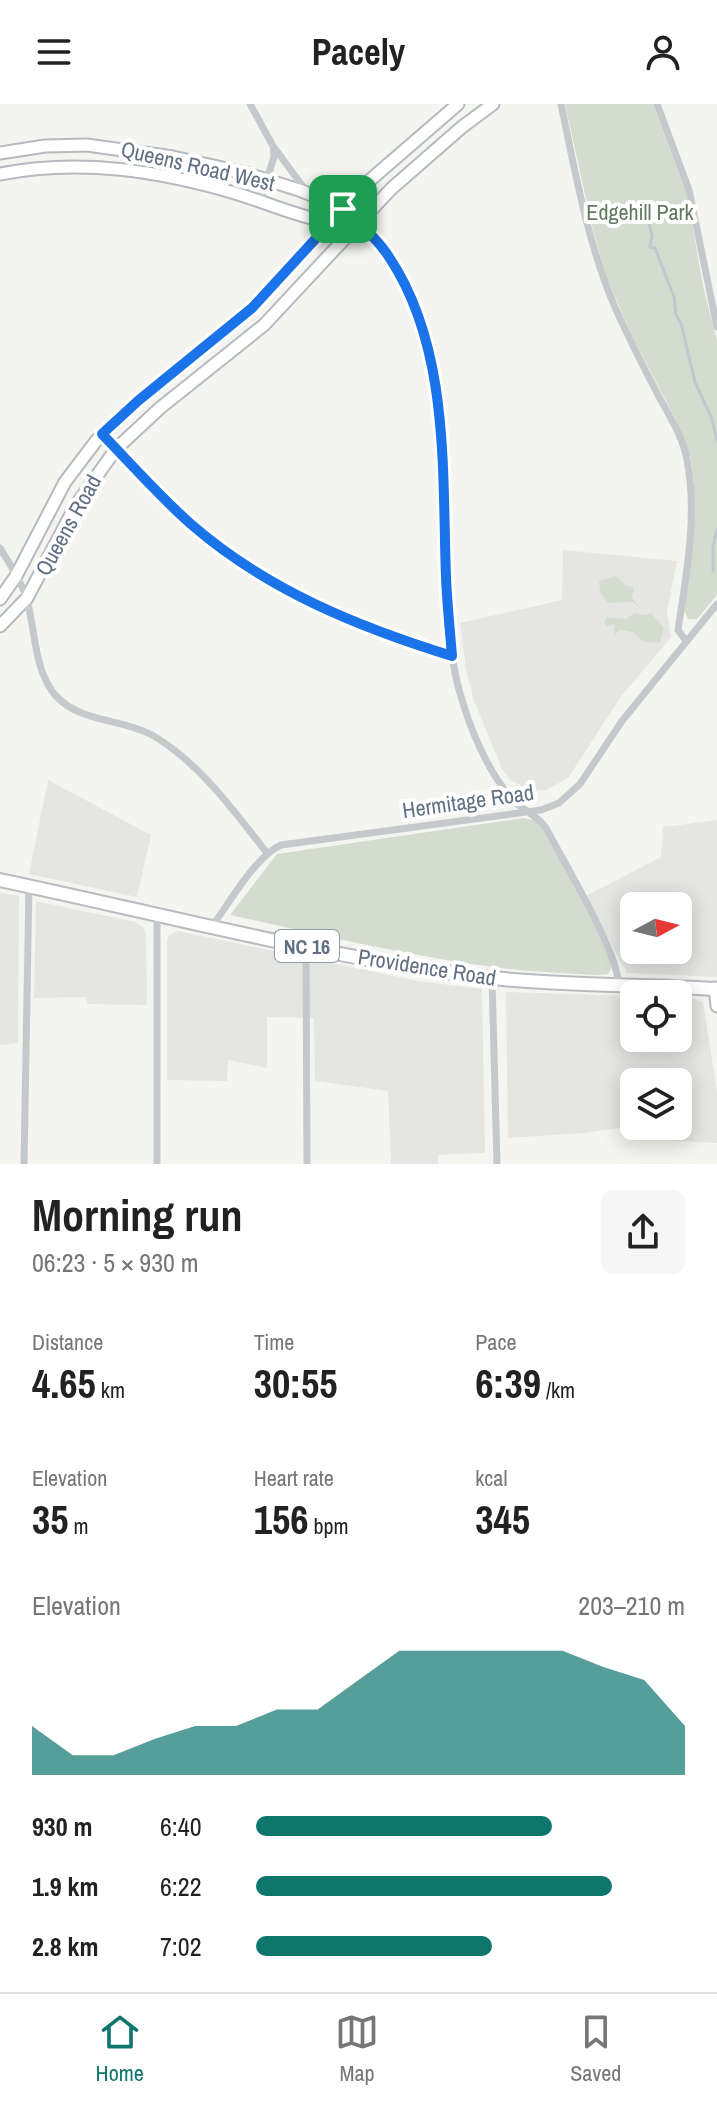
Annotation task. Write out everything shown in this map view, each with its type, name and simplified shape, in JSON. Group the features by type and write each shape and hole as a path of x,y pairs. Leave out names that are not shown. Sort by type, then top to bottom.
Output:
{"main road":[{"name":"Queens Road","path":"0,599 16,576 65,482 102,434 139,400 231,327 278,282 343,209 428,128 458,104"},
{"name":"Queens Road","path":"0,626 27,598 80,498 116,449 160,408 243,343 283,306 358,222 441,144 493,104"},
{"path":"428,128 441,144"},
{"name":"Queens Road West","path":"0,153 50,145 113,147 190,160 267,180 312,196 343,209 358,222"},
{"name":"Queens Road West","path":"0,174 60,166 114,168 184,180 331,221 358,222"},
{"path":"231,327 243,343"},
{"name":"Providence Road","path":"0,880 419,968 492,978 716,988"},
{"path":"716,988 717,1006"}],"street":[{"path":"250,104 273,146 312,196"},
{"path":"561,104 591,239 611,296 687,458 689,535 678,630 686,641"},
{"path":"659,105 689,190 717,327"},
{"path":"260,201 274,157 273,146"},
{"path":"358,222 383,248 398,270 417,315 430,365 439,424 452,656 460,695 477,738 505,791 546,828 619,972 618,984"},
{"path":"102,434 160,496 195,527 257,572 332,614 452,656"},
{"path":"0,548 27,598 42,671 48,685 62,702 79,713 140,729 164,743 217,791 267,853 213,925"},
{"name":"Hermitage Road","path":"267,853 281,845 550,808 580,784 622,721 717,604"},
{"path":"24,1164 29,886"},
{"path":"157,914 157,1164"},
{"path":"306,945 307,1164"},
{"path":"492,978 497,1164"}],"shaded area":[{"path":"563,550 677,561 667,611 671,637 620,698 568,778 546,790 533,791 510,780 502,769 474,701 460,623 562,600"},
{"path":"48,780 151,835 137,897 29,874"},
{"path":"717,820 717,977 627,973 622,964 692,964 692,892 620,892 620,960 586,896 661,857 663,827"},
{"path":"0,892 19,896 18,1043 0,1045"},
{"path":"36,901 135,922 143,927 146,934 147,1005 87,1004 86,997 34,998"},
{"path":"178,931 418,981 482,989 485,1153 438,1155 438,1164 391,1164 388,1091 315,1081 314,1018 267,1017 267,1068 228,1060 227,1081 167,1080 167,942 169,935"},
{"path":"506,992 620,996 620,1052 692,1052 692,998 703,1002 717,1091 717,1143 660,1140 692,1140 692,1068 620,1068 620,1128 508,1138"}],"green space":[{"name":"Edgehill Park","path":"565,104 653,104 687,194 703,286 717,341 717,595 697,619 688,619 684,610 694,483 691,459 677,422 631,334 606,276"},
{"path":"616,576 634,588 632,598 641,609 633,602 608,603 600,591 599,581"},
{"path":"635,613 651,613 664,628 660,643 644,642 632,632 619,630 615,635 614,624 607,626 604,623 607,617 626,619"},
{"path":"524,818 538,821 546,832 614,963 608,974 530,971 439,959 230,915 277,854"}],"waterway":[{"path":"646,210 652,236 650,247 655,248 674,297 695,382 712,419 717,441"},
{"path":"713,571 717,529"}],"route":[{"path":"343,209 375,238 393,263 405,285 423,335 439,424 452,656 332,614 257,572 191,524 102,434 252,308 343,209"}]}
